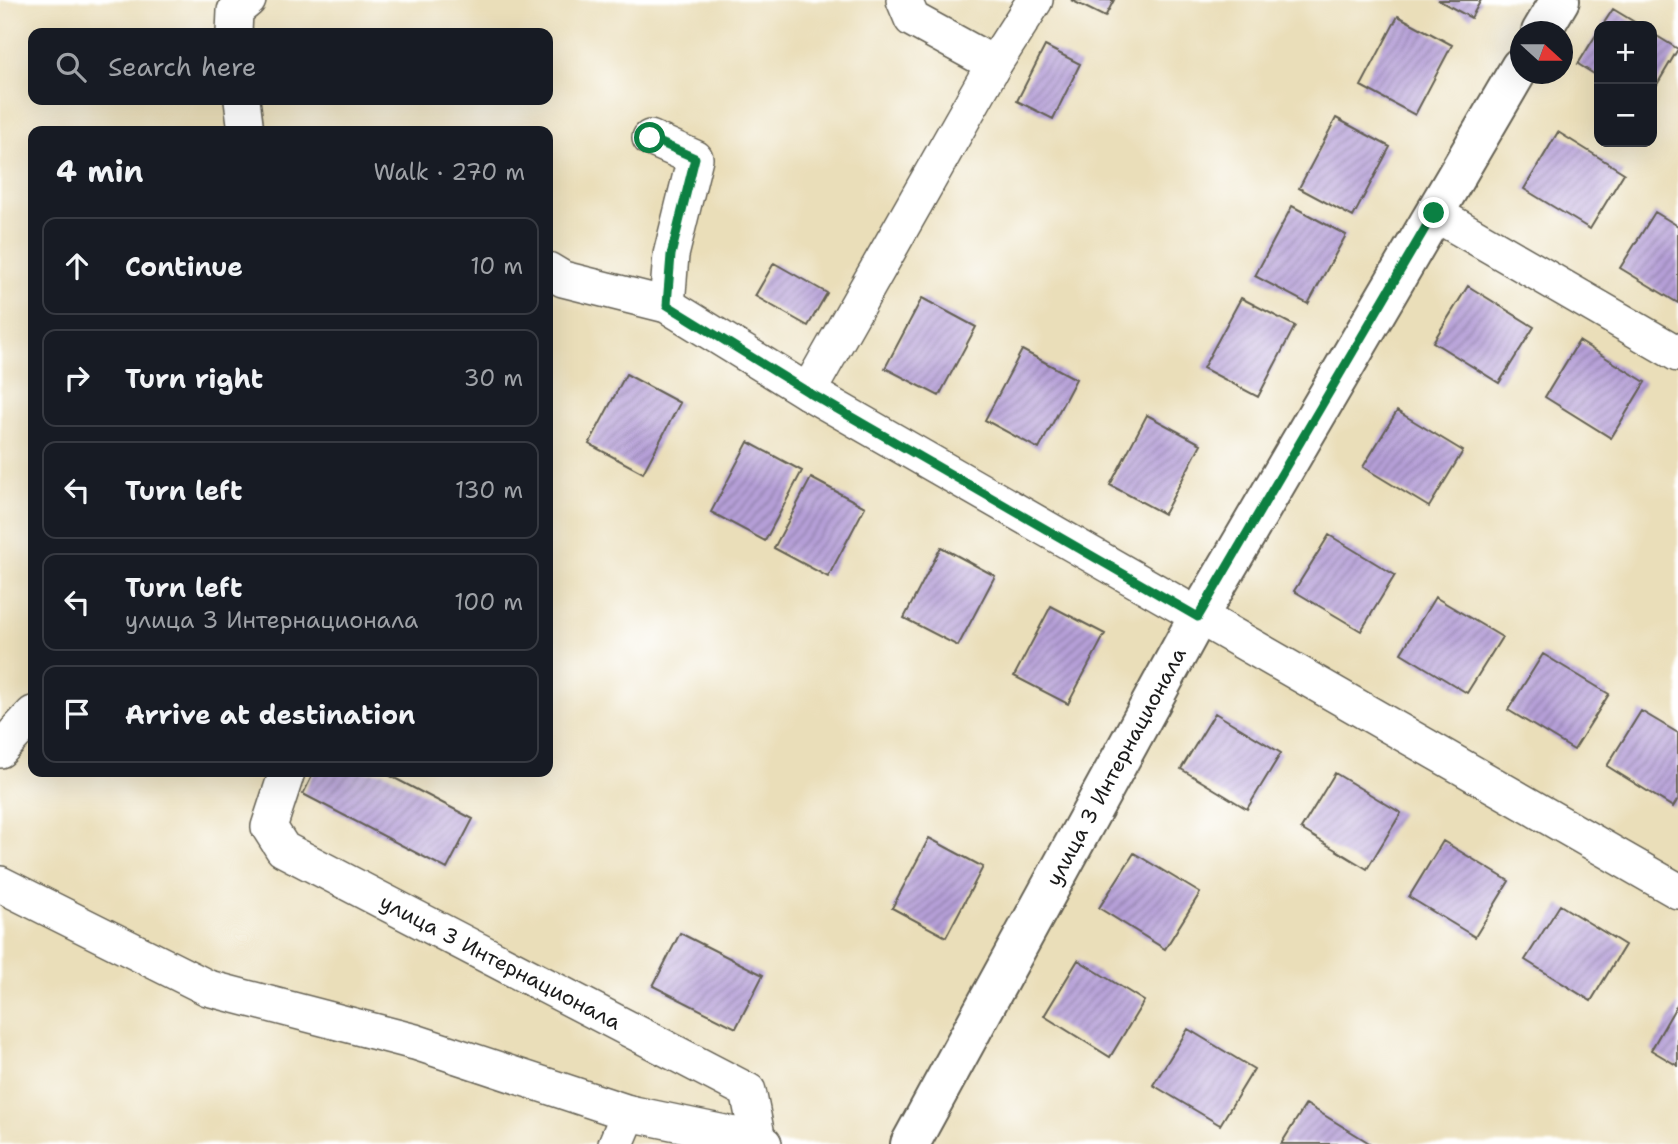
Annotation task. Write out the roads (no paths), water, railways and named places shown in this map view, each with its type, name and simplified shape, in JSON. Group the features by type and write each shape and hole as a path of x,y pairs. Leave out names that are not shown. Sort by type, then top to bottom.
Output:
{"main road":[{"path":"1548,21 1560,0"},
{"name":"улица 3 Интернационала","path":"910,1144 1198,617 1511,84"}],"street":[{"path":"234,28 235,11 248,0"},
{"path":"904,0 912,19 994,64"},
{"path":"808,392 994,64 1035,0"},
{"path":"243,105 245,126"},
{"path":"650,138 695,158 671,255 667,305"},
{"path":"1434,213 1678,354"},
{"path":"553,280 667,305 808,392 1678,891"},
{"path":"0,750 28,719"},
{"name":"улица 3 Интернационала","path":"285,777 269,827 283,849 748,1091 761,1142"},
{"path":"0,884 208,988 415,1042 622,1129 761,1142"}]}
